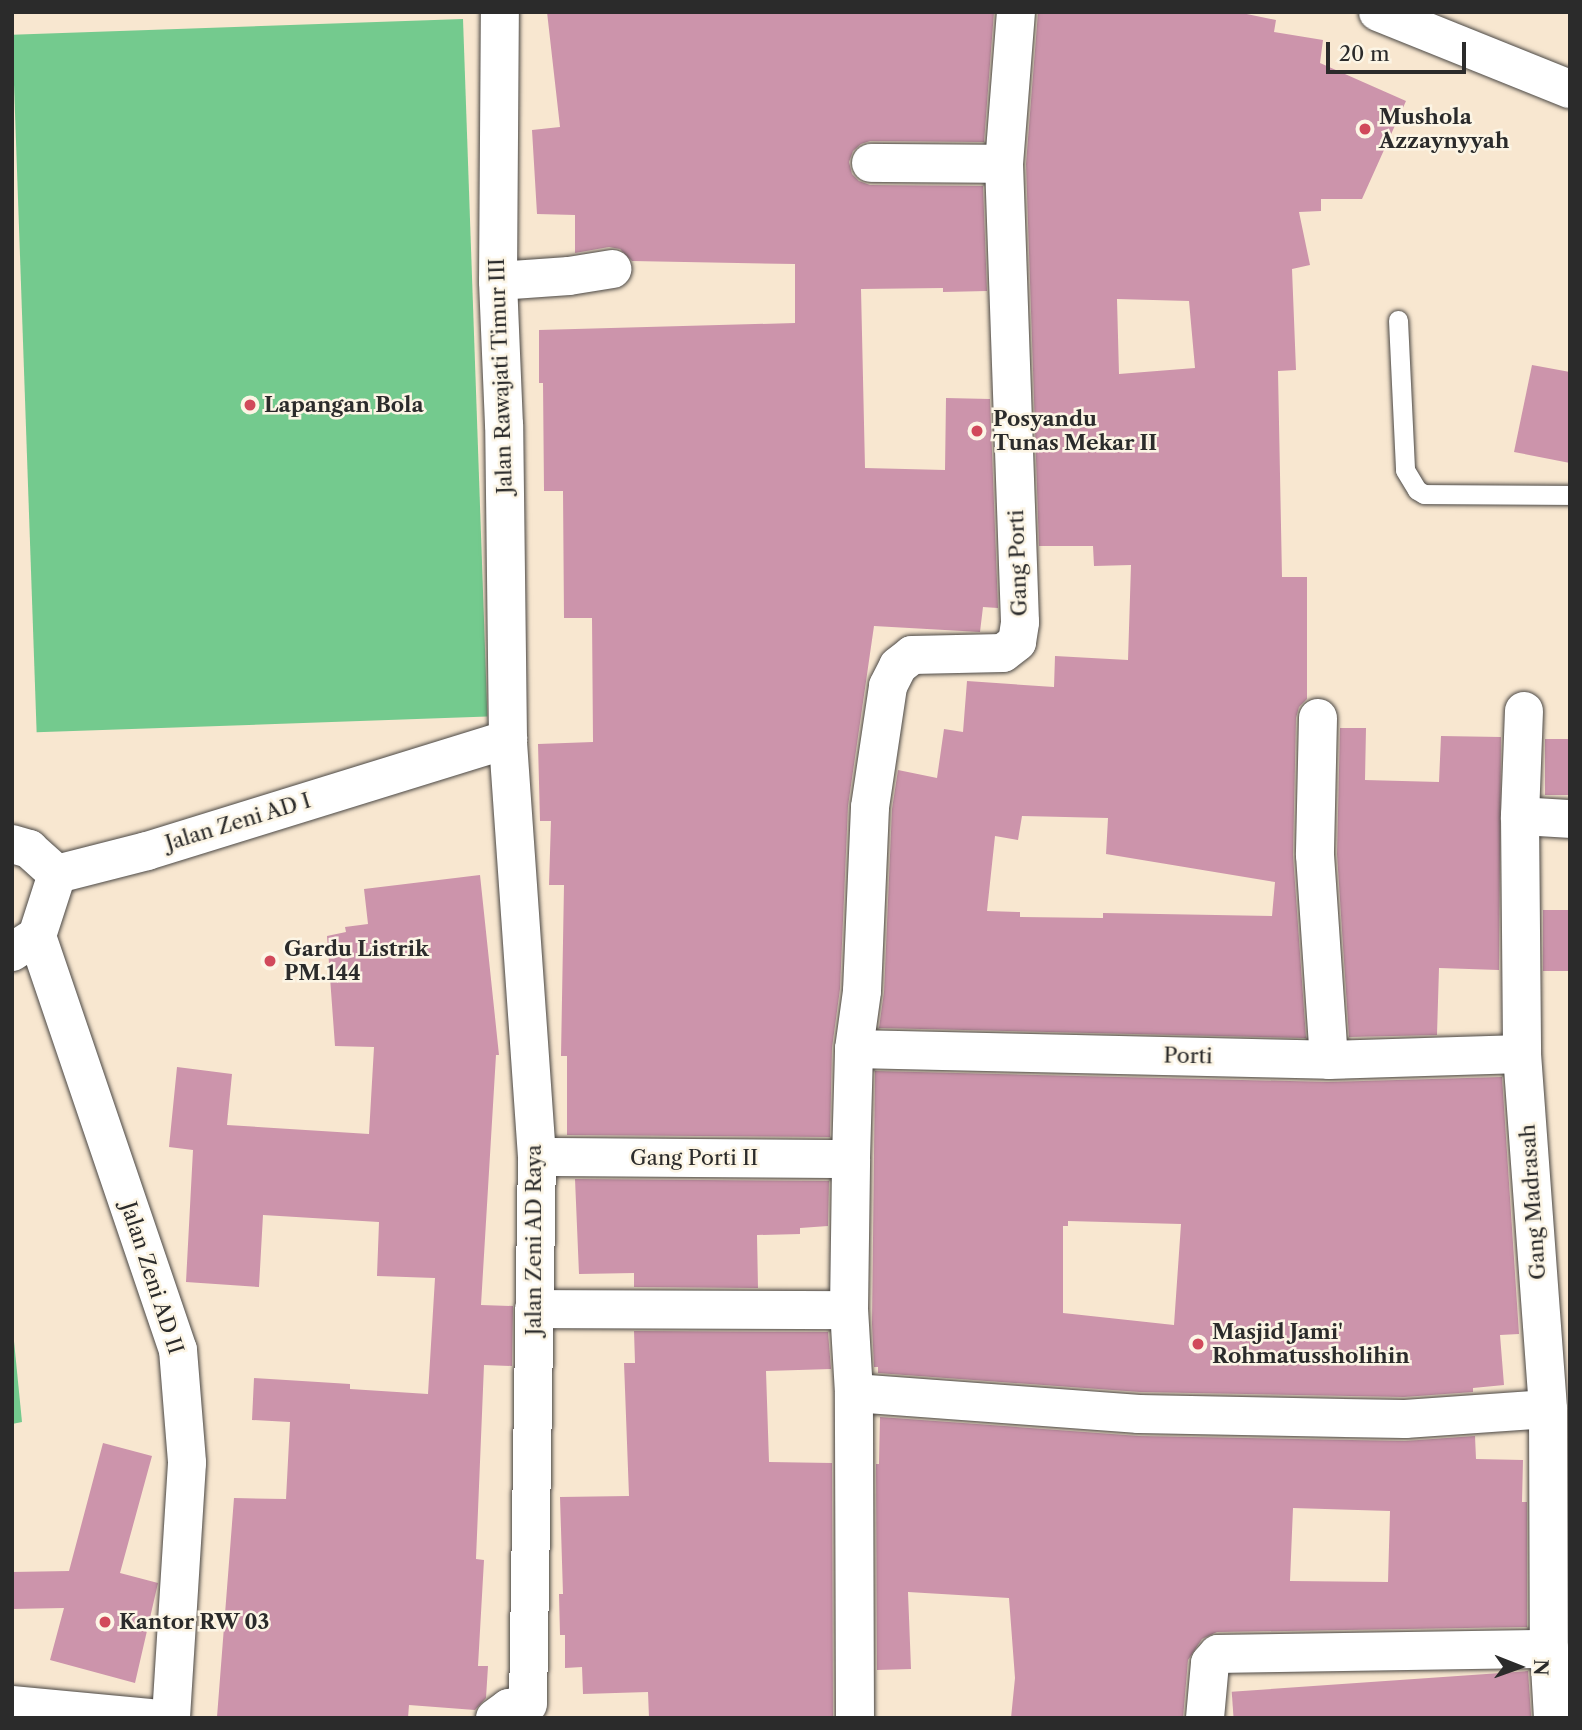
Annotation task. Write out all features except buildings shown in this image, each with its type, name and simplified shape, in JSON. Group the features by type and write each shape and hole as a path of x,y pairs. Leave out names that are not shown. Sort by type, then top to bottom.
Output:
{"street":[{"name":"Jalan Rawajati Timur III","path":"500,12 498,281 504,425 508,739"},
{"name":"Gang Porti","path":"854,1049 862,991 870,807 888,686 898,666 912,655 1003,653 1017,642 1020,622 1004,164 1016,12"},
{"path":"1378,12 1570,89"},
{"path":"871,163 1004,164"},
{"path":"498,281 569,276 612,269"},
{"name":"Gang Madrasah","path":"1524,712 1520,816 1522,1054 1548,1409 1549,1649 1558,1701"},
{"path":"1318,718 1315,855 1329,1060"},
{"name":"Jalan Zeni AD I","path":"57,874 148,851 508,739"},
{"name":"Jalan Zeni AD Raya","path":"508,739 537,1157 526,1713"},
{"path":"1520,816 1570,819"},
{"path":"12,844 29,849 57,874 25,944"},
{"name":"Jalan Zeni AD II","path":"25,944 178,1350 187,1463 171,1718"},
{"path":"854,1049 849,1310 854,1393 855,1718"},
{"name":"Porti","path":"854,1049 1329,1060 1522,1054"},
{"name":"Gang Porti II","path":"537,1157 851,1158"},
{"path":"534,1309 849,1310"},
{"path":"854,1393 1139,1414 1405,1419 1548,1409"},
{"path":"1205,1718 1210,1662 1218,1654 1549,1649"},
{"path":"12,1705 149,1718"}],"lane":[{"path":"1398,320 1405,470 1417,489 1424,494 1570,495"}],"green space":[{"name":"Lapangan Bola","path":"463,19 487,717 37,732 12,35"},
{"path":"12,1321 22,1422 12,1424"}],"place":[{"name":"Mushola Azzaynyyah","path":"1365,129"},
{"name":"Lapangan Bola","path":"250,405"},
{"name":"Posyandu Tunas Mekar II","path":"977,431"},
{"name":"Gardu Listrik PM.144","path":"270,961"},
{"name":"Masjid Jami' Rohmatussholihin","path":"1198,1344"},
{"name":"Kantor RW 03","path":"105,1622"}]}
